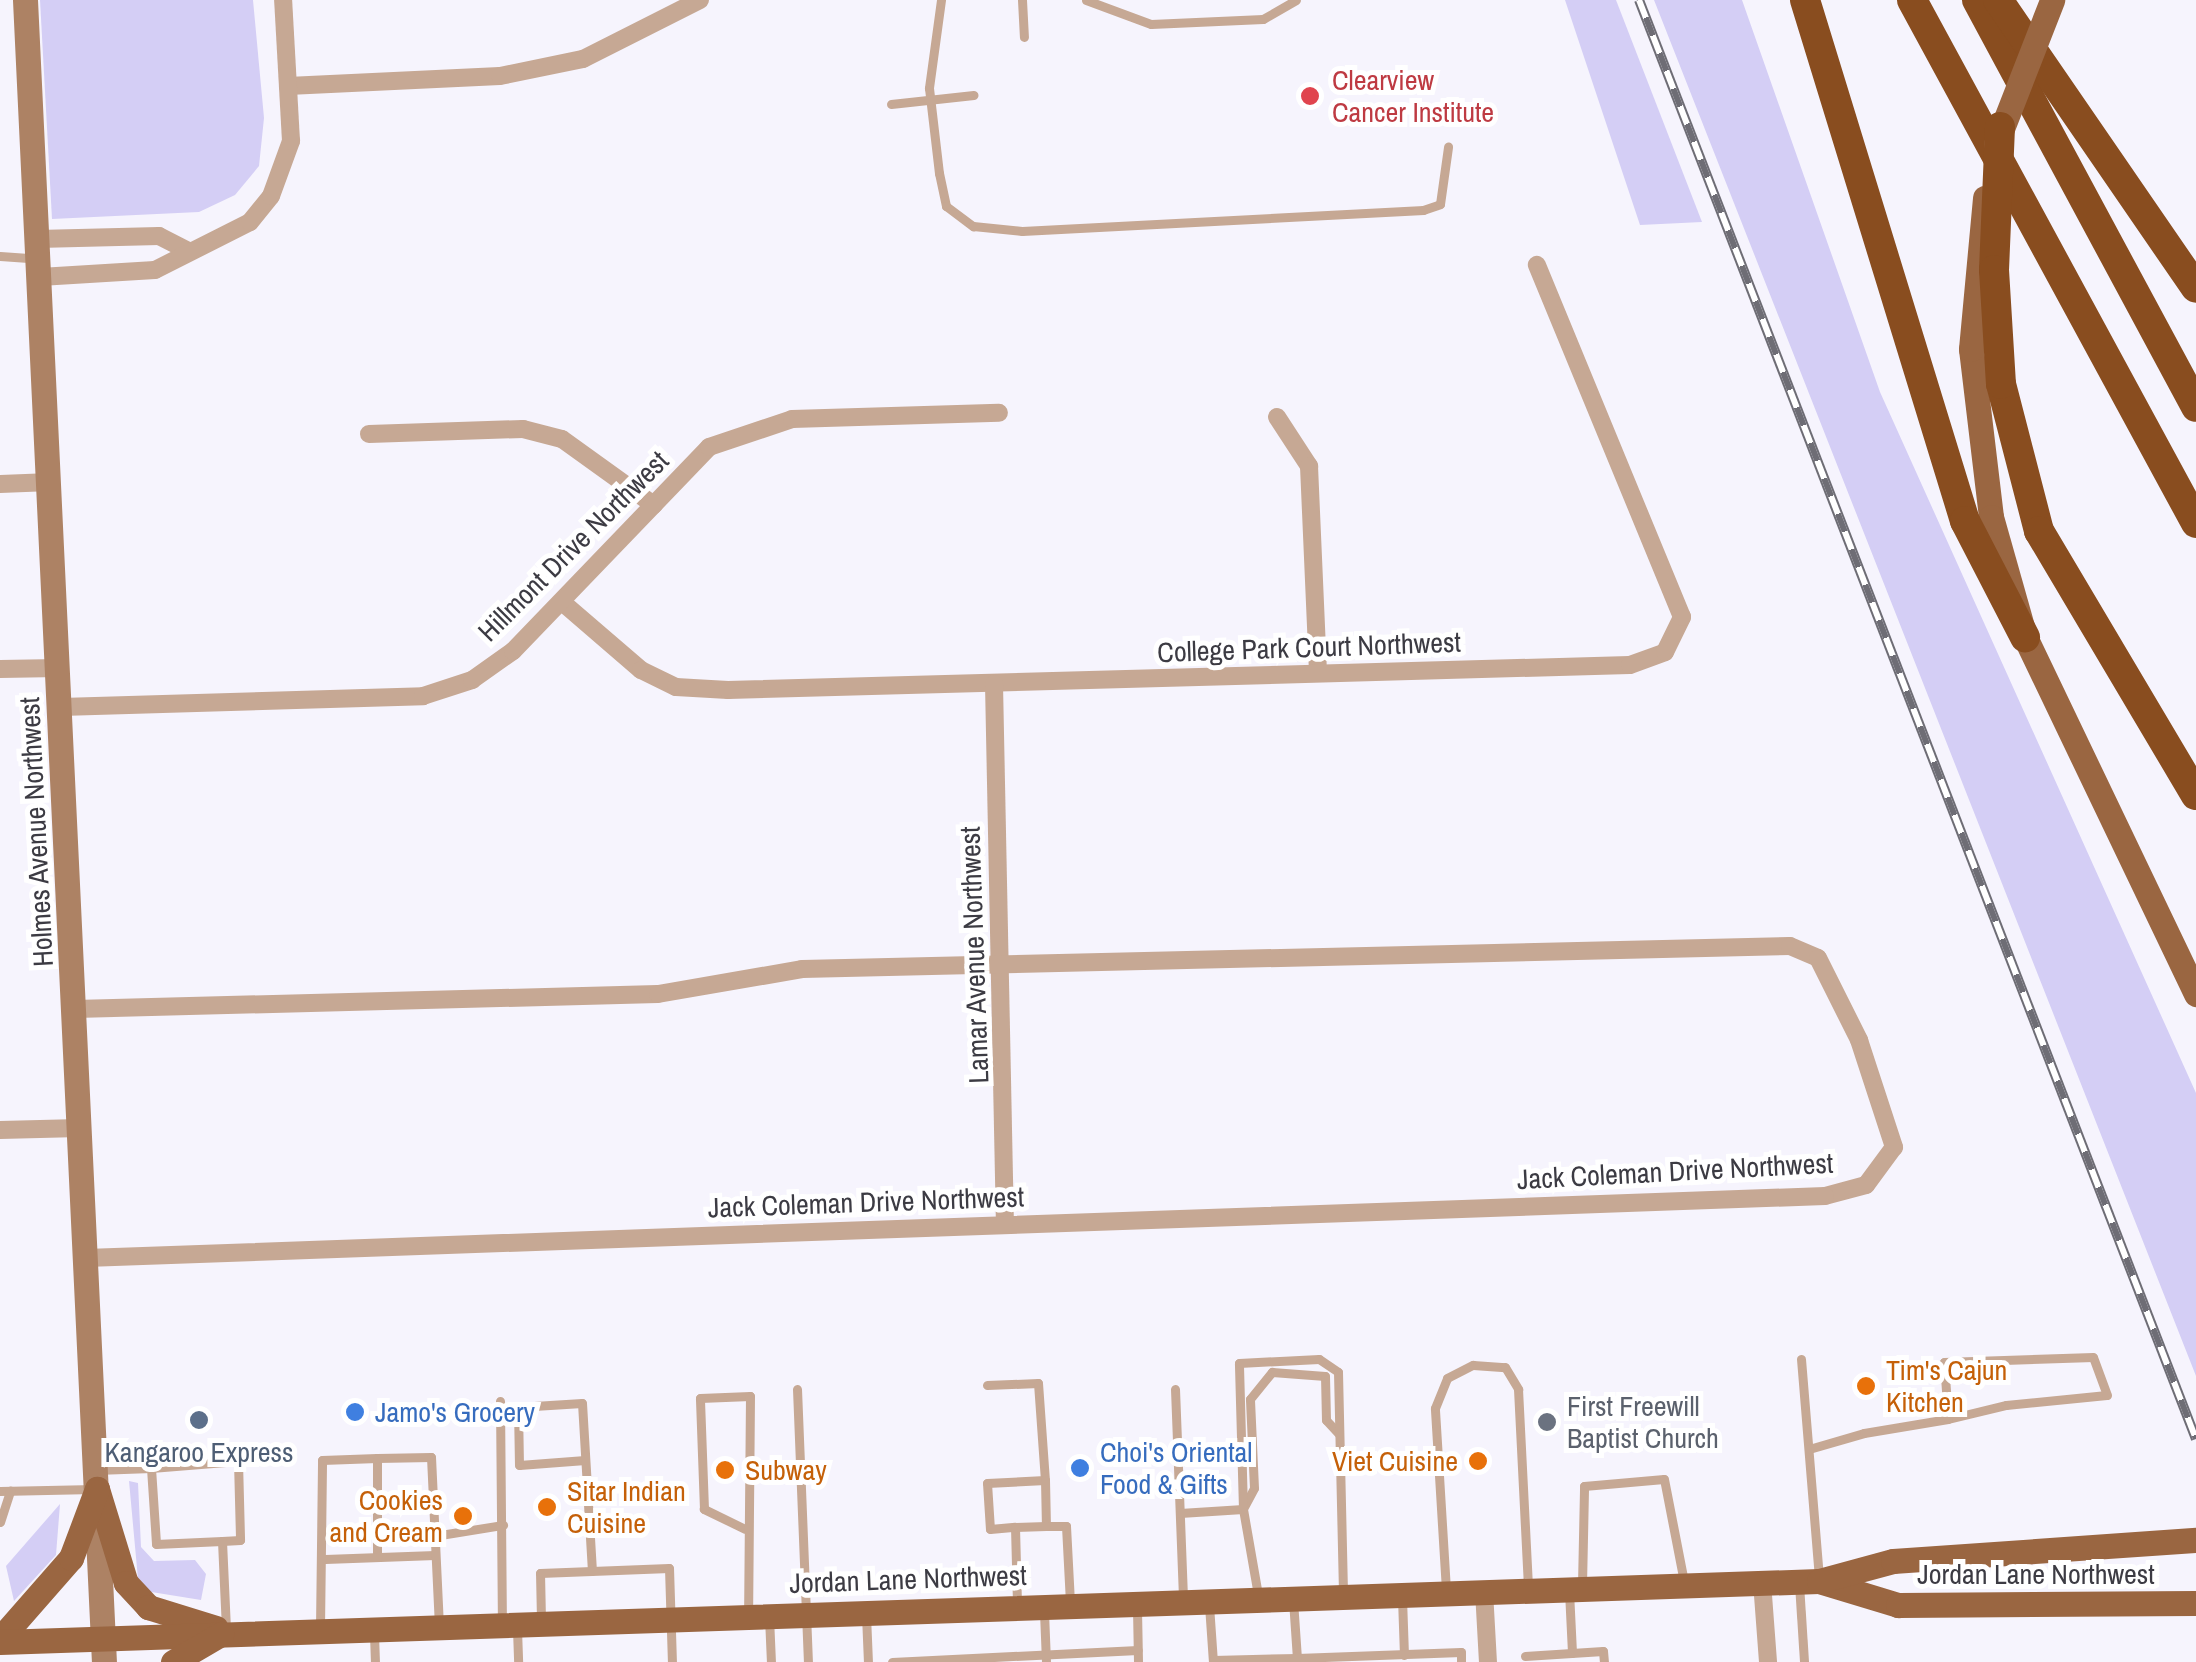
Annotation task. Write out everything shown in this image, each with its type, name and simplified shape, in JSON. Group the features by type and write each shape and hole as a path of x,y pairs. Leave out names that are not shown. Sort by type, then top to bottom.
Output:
{"highway":[{"path":"1805,0 1959,502 2025,638"},
{"path":"1912,0 2196,524"},
{"path":"1976,0 2196,407"},
{"path":"1998,0 2196,288"},
{"path":"2000,127 1994,270 2002,384 2038,531 2196,794"}],"main road":[{"name":"Holmes Avenue Northwest","path":"25,0 104,1651"},
{"path":"2052,0 2000,127 1971,349 1991,517 2025,638 2196,994"},
{"path":"96,1479 126,1583 148,1606 226,1631"},
{"path":"18,1662 0,1642 71,1558 96,1479"},
{"name":"Jordan Lane Northwest","path":"0,1642 104,1651 226,1631 1809,1582 1893,1561 2196,1540"},
{"name":"Jordan Lane Northwest","path":"1809,1582 1898,1605 2196,1603"},
{"path":"173,1662 226,1631"}],"street":[{"path":"39,258 154,270 250,222 271,196 291,141 283,0"},
{"path":"288,86 500,76 583,59 679,6 700,0"},
{"path":"39,258 159,236 189,251"},
{"name":"College Park Court Northwest","path":"562,602 641,670 676,687 994,684 1630,665 1665,652 1682,617 1537,266"},
{"name":"Hillmont Drive Northwest","path":"60,707 423,696 472,680 562,602 709,447 792,418 999,414"},
{"path":"1278,417 1308,466 1318,673"},
{"path":"369,434 523,429 562,439 654,506"},
{"path":"0,484 51,482"},
{"path":"0,669 59,668"},
{"name":"Lamar Avenue Northwest","path":"994,684 1005,1225"},
{"name":"Jack Coleman Drive Northwest","path":"74,1010 640,995 802,969 1002,970 1790,946 1818,958 1859,1040 1894,1147 1866,1185 1825,1196 86,1258"},
{"path":"0,1130 80,1128"},
{"path":"1762,1582 1768,1662"},
{"path":"1484,1592 1488,1662"}],"lane":[{"path":"941,0 930,100 946,206 973,226 1022,232 1423,210 1440,204 1448,146"},
{"path":"1022,0 1024,37"},
{"path":"1086,0 1151,24 1262,19 1296,0"},
{"path":"891,104 974,95"},
{"path":"0,256 39,258"},
{"path":"1809,1449 1948,1419 2006,1405 2106,1396 2092,1357 1944,1362 1948,1419"},
{"path":"1258,1599 1243,1510 1239,1363 1319,1359 1338,1372 1343,1597"},
{"path":"1801,1359 1809,1449 1809,1582 1804,1662"},
{"path":"1446,1594 1435,1408 1448,1378 1474,1365 1505,1367 1518,1390 1528,1590"},
{"path":"1243,1510 1254,1488 1250,1399 1272,1372 1324,1376 1326,1420 1339,1434"},
{"path":"987,1385 1038,1383 1046,1526"},
{"path":"797,1389 808,1662"},
{"path":"1175,1389 1180,1513 1213,1661 1461,1652 1462,1662"},
{"path":"745,1528 704,1508 700,1398 750,1396 756,1507 745,1528 758,1614 771,1662"},
{"path":"500,1401 503,1525 520,1621 518,1662"},
{"path":"586,1460 520,1466 518,1407 582,1404 586,1460 592,1571"},
{"path":"320,1628 325,1559 322,1460 377,1458 431,1457 438,1624"},
{"path":"377,1458 377,1556"},
{"path":"0,1522 5,1491 151,1468 238,1461 240,1540 156,1544 151,1468"},
{"path":"1572,1653 1584,1486 1664,1479 1684,1584"},
{"path":"1045,1480 988,1483 990,1529 1066,1526 1046,1658"},
{"path":"1180,1513 1243,1510"},
{"path":"434,1536 503,1525"},
{"path":"1015,1527 1017,1605"},
{"path":"222,1541 226,1631"},
{"path":"325,1559 435,1555"},
{"path":"520,1621 540,1574 669,1568 672,1662"},
{"path":"1402,1595 1404,1655"},
{"path":"1292,1598 1296,1658"},
{"path":"1137,1601 1138,1662"},
{"path":"866,1611 868,1662"},
{"path":"373,1626 375,1662"},
{"path":"892,1662 1046,1658 1138,1650"},
{"path":"1525,1656 1604,1651 1604,1662"}],"shaded area":[{"path":"40,0 253,0 264,118 259,166 235,195 199,212 52,219"},
{"path":"1565,0 1616,0 1702,222 1640,225"},
{"path":"1654,0 1742,0 1880,392 2196,1093 2196,1376"},
{"path":"129,1481 138,1483 141,1547 154,1561 195,1560 206,1574 201,1600 139,1590"},
{"path":"60,1504 56,1555 14,1601 6,1566"}],"railway":[{"path":"1639,0 2196,1439"}],"place":[{"name":"Clearview Cancer Institute","path":"1310,96"},
{"name":"Tim's Cajun Kitchen","path":"1866,1386"},
{"name":"Jamo's Grocery","path":"355,1412"},
{"name":"Kangaroo Express","path":"199,1420"},
{"name":"First Freewill Baptist Church","path":"1547,1422"},
{"name":"Viet Cuisine","path":"1478,1461"},
{"name":"Choi's Oriental Food & Gifts","path":"1080,1468"},
{"name":"Subway","path":"725,1470"},
{"name":"Sitar Indian Cuisine","path":"547,1507"},
{"name":"Cookies and Cream","path":"463,1516"}]}
